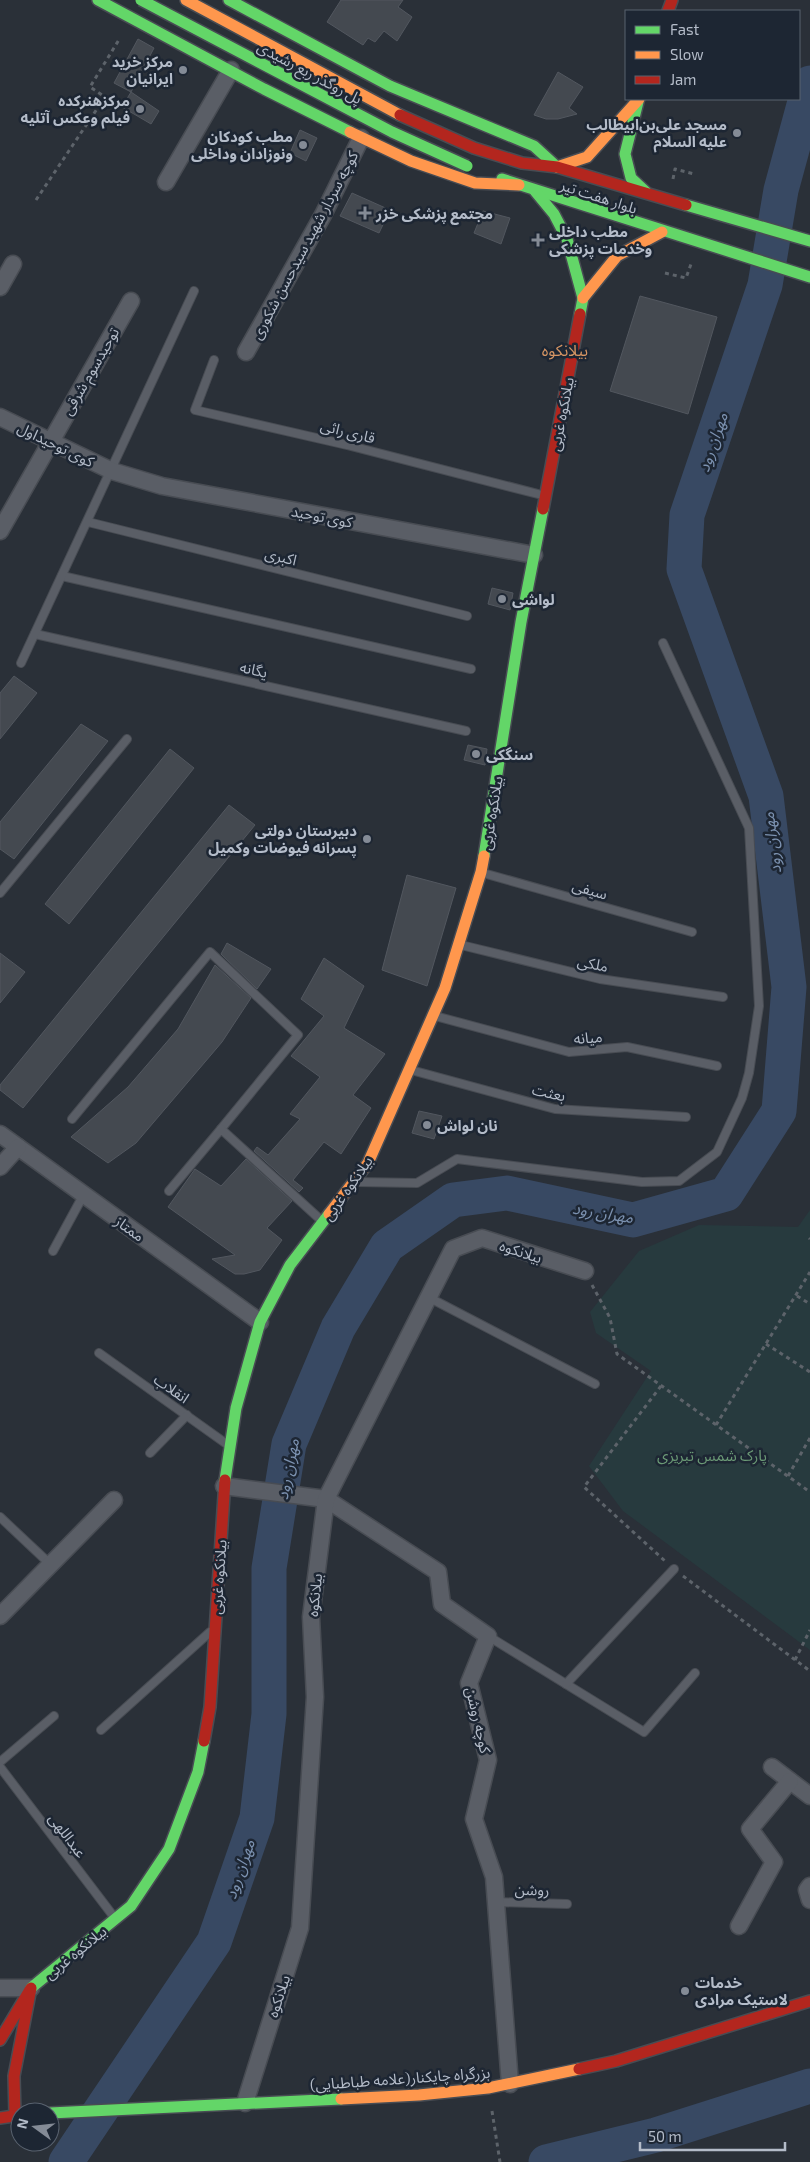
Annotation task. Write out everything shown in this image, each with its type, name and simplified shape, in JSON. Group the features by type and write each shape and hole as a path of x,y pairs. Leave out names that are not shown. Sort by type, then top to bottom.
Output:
{"main road":[{"path":"98,0 361,138 411,161 475,183 519,185"},
{"name":"پل روگذر ربع رشیدی","path":"141,0 392,132 475,168"},
{"name":"پل روگذر ربع رشیدی","path":"186,0 369,100 413,122 474,148"},
{"path":"229,0 390,86 534,146 557,167 587,157 638,100"},
{"path":"169,2 166,18 174,39"},
{"path":"639,100 624,154 631,178 646,192"},
{"name":"بلوار هفت تیر","path":"474,148 522,163 557,167 810,241"},
{"name":"بلوار هفت تیر","path":"475,168 535,191 810,277"},
{"name":"بیلانکوه غربی","path":"31,1988 131,1906 170,1849 198,1772 210,1707 224,1486 236,1408 260,1322 290,1265 368,1162 445,988 481,872 534,555 583,298 567,239 554,214 535,191"},
{"name":"بیلانکوه غربی","path":"583,298 617,256 662,232"},
{"path":"0,2040 31,1988"},
{"path":"16,2102 14,2076 31,1988"},
{"name":"بزرگراه چایکنار(علامه طباطبایی)","path":"60,2114 419,2094 510,2084 616,2061 810,2000"}],"street":[{"path":"166,182 231,70"},
{"name":"کوچه سردار شهید سیدحسن شکوری","path":"246,352 323,215 361,138"},
{"path":"0,287 13,264"},
{"name":"توحیدسوم شرقی","path":"0,531 131,300"},
{"name":"کوی توحیداول","path":"0,417 112,471"},
{"name":"کوی توحید","path":"112,471 162,486 534,555"},
{"name":"ممتاز","path":"0,1134 260,1322"},
{"path":"0,1167 18,1147"},
{"name":"بیلانکوه","path":"245,2103 300,1928 315,1697 311,1617 326,1499 452,1249 482,1238 585,1272"},
{"path":"224,1486 326,1499 438,1572 442,1604 488,1636"},
{"path":"0,1616 114,1500"},
{"name":"کوچه روشن","path":"488,1636 469,1683 488,1760 474,1819 494,1876 510,2084"},
{"path":"772,1767 810,1796"},
{"path":"739,1926 774,1862 750,1828 790,1781"},
{"path":"810,1886 807,1890 810,1900"},
{"name":"بیلانکوه غربی","path":"0,1988 31,1988"}],"lane":[{"path":"21,663 112,471 194,290"},
{"name":"قاری راثی","path":"214,360 195,410 347,445 545,496"},
{"name":"اکبری","path":"88,522 467,616"},
{"path":"62,576 471,669"},
{"name":"یگانه","path":"35,634 466,731"},
{"path":"354,1182 418,1183 457,1159 642,1182 679,1181 717,1152 742,1098 749,1073 759,1006 749,828 663,643"},
{"path":"0,893 127,739"},
{"name":"سیفی","path":"481,872 692,932"},
{"name":"ملکی","path":"459,945 600,979 723,997"},
{"path":"72,1119 210,952 298,1035 169,1191"},
{"name":"میانه","path":"433,1015 569,1052 627,1047 717,1066"},
{"name":"بعثت","path":"410,1069 556,1109 686,1117"},
{"path":"221,1129 323,1222"},
{"path":"53,1251 84,1194"},
{"path":"428,1297 595,1384"},
{"name":"انقلاب","path":"99,1353 230,1446"},
{"path":"150,1452 187,1416"},
{"path":"0,1518 50,1564"},
{"path":"566,1684 674,1569"},
{"path":"101,1730 215,1627"},
{"path":"488,1636 644,1732 695,1674"},
{"path":"0,1762 54,1716"},
{"name":"عبداللهی","path":"0,1767 115,1919"},
{"name":"روشن","path":"496,1902 567,1904"}],"path":[{"path":"36,200 105,97 90,87 132,18"},
{"path":"675,169 694,174"},
{"path":"665,273 686,278"},
{"path":"585,1272 610,1318 617,1354 810,1492"},
{"path":"716,1425 810,1272"},
{"path":"797,1296 810,1304"},
{"path":"766,1344 810,1372"},
{"path":"661,1386 584,1487 674,1569 810,1671"},
{"path":"788,1476 810,1438"},
{"path":"795,1660 810,1630"},
{"path":"492,2116 500,2162"}],"green space":[{"name":"پارک شمس تبریزی","path":"810,1210 810,1650 623,1511 589,1466 651,1371 596,1333 590,1312 639,1251 699,1225 798,1227"}],"building":[{"path":"341,0 403,0 398,7 412,17 397,41 384,31 375,42 368,38 363,45 327,22"},
{"path":"138,39 154,48 131,92 114,83"},
{"path":"558,72 583,87 569,108 577,114 558,119 546,119 534,115"},
{"name":"مرکزهنرکده فیلم وعکس آتلیه","path":"131,92 159,111 151,124 122,107"},
{"name":"مطب کودکان ونوزادان وداخلی","path":"300,130 317,138 306,161 290,153"},
{"name":"مجتمع پزشکی خزر","path":"352,193 390,210 379,233 340,216"},
{"path":"483,211 510,218 501,244 474,233"},
{"path":"640,296 717,317 688,414 610,391"},
{"name":"لواشی","path":"492,588 513,593 510,610 488,604"},
{"path":"14,676 37,693 0,739 0,693"},
{"path":"81,724 108,741 14,859 0,849 0,822"},
{"name":"سنگکی","path":"468,745 487,749 485,765 464,760"},
{"path":"170,749 194,768 69,924 45,904"},
{"path":"229,805 255,825 23,1108 0,1090 0,1085"},
{"path":"407,875 456,888 427,986 382,970"},
{"path":"227,943 271,969 257,989 221,954"},
{"path":"0,953 25,972 0,1003"},
{"path":"324,958 364,986 344,1028 385,1054 353,1095 371,1108 341,1154 324,1142 293,1180 303,1188 299,1192 254,1151 257,1147 268,1155 300,1119 290,1114 320,1077 291,1056 324,1016 301,999"},
{"path":"215,965 251,998 222,1042 136,1143 108,1163 71,1137 128,1087 178,1029"},
{"name":"نان لواش","path":"419,1111 442,1116 434,1139 412,1133"},
{"path":"246,1159 292,1201 267,1228 282,1240 260,1270 235,1274 212,1259 235,1255 168,1207 195,1169 221,1186"}],"waterway":[{"name":"مهران رود","path":"66,2162 214,1942 257,1818 269,1714 269,1568 289,1444 338,1328 387,1246 453,1200 507,1193 633,1220 726,1194 779,1111 789,987 766,796 684,569 687,515 765,285 781,190 810,83"},
{"path":"546,2162 656,2135 810,2086"}],"traffic: fast":[{"path":"98,0 264,89 350,132"},
{"path":"141,0 392,132 467,166"},
{"path":"229,0 390,86 534,146 557,167"},
{"path":"638,102 625,154 631,178 646,192"},
{"path":"502,179 810,277"},
{"path":"535,191 554,214 567,239 583,298 580,314"},
{"path":"686,205 810,241"},
{"path":"484,856 521,622 543,509"},
{"path":"225,1480 236,1408 260,1322 290,1265 329,1214"},
{"path":"31,1988 131,1906 169,1849 198,1772 204,1741"},
{"path":"60,2113 341,2099"}],"traffic: slow":[{"path":"186,0 400,115"},
{"path":"557,167 587,157 638,100"},
{"path":"350,132 411,161 475,183 519,185"},
{"path":"583,298 617,256 662,232"},
{"path":"329,1214 368,1163 445,988 481,872 484,856"},
{"path":"341,2099 419,2095 488,2088 579,2069"}],"traffic: jam":[{"path":"668,10 672,0"},
{"path":"400,115 474,148 522,163 557,167 686,205"},
{"path":"543,509 580,314"},
{"path":"204,1741 210,1707 225,1480"},
{"path":"0,2040 31,1988 14,2076 15,2102"},
{"path":"579,2069 616,2061 810,2001"},
{"path":"0,2118 10,2116"}],"place":[{"name":"مرکز خرید ایرانیان","path":"183,70"},
{"name":"مرکزهنرکده فیلم وعکس آتلیه","path":"140,109"},
{"name":"مسجد علی‌بن‌ابیطالب علیه السلام","path":"737,133"},
{"name":"مطب کودکان ونوزادان وداخلی","path":"303,145"},
{"name":"مجتمع پزشکی خزر","path":"365,213"},
{"name":"مطب داخلی وخدمات پزشکی","path":"538,240"},
{"name":"لواشی","path":"502,599"},
{"name":"سنگکی","path":"476,754"},
{"name":"دبیرستان دولتی پسرانه فیوضات وکمیل","path":"367,839"},
{"name":"نان لواش","path":"427,1125"},
{"name":"خدمات لاستیک مرادی","path":"685,1991"}],"district":[{"name":"بیلانکوه","path":"565,349"}]}
